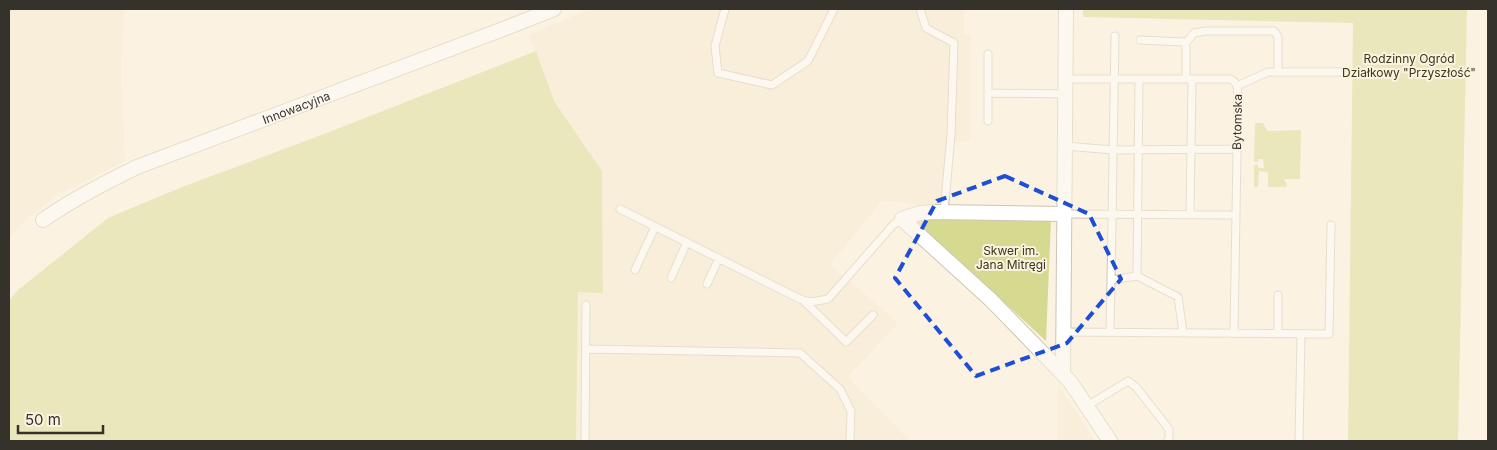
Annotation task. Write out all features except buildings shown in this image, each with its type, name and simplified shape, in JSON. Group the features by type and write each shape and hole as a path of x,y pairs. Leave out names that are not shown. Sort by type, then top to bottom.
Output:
{"street":[{"name":"Innowacyjna","path":"43,220 67,203 100,184 137,167 554,9"},
{"path":"1063,374 1066,9"},
{"path":"902,218 920,213 944,212 1065,214"},
{"path":"902,218 991,300 1063,374 1110,441"}],"lane":[{"path":"725,9 715,46 718,73 772,85 808,61 834,9"},
{"path":"920,9 926,28 954,42 951,135 944,212"},
{"path":"1184,44 1194,33 1206,31 1274,31 1278,38 1278,72"},
{"path":"1110,332 1115,36"},
{"path":"1140,40 1183,42 1186,46 1191,149 1190,215"},
{"path":"988,54 988,121"},
{"path":"1238,86 1268,72 1341,72"},
{"name":"Bytomska","path":"1066,79 1230,79 1238,86 1234,332"},
{"path":"1137,276 1139,79"},
{"path":"988,93 1066,94"},
{"path":"1066,146 1113,150 1237,149"},
{"path":"620,209 802,300 811,302 828,299 892,226 902,218"},
{"path":"1065,214 1236,216"},
{"path":"1062,332 1329,334 1331,226"},
{"path":"635,270 655,227"},
{"path":"670,278 687,242"},
{"path":"707,284 719,258"},
{"path":"1111,280 1137,276 1178,297 1183,332"},
{"path":"1278,295 1278,334"},
{"path":"802,300 846,342 873,315"},
{"path":"585,441 586,305"},
{"path":"1299,441 1301,334"},
{"path":"586,349 800,353 840,389 851,411 850,441"},
{"path":"1087,406 1128,381 1136,387 1169,429 1169,439 1167,441"}],"highlighted area":[{"path":"1005,176 1089,214 1121,279 1067,343 976,376 895,278 937,201"}],"shaded area":[{"path":"9,9 124,9 121,71 125,161 58,195 28,218 9,237"},
{"path":"590,9 964,9 964,34 971,34 971,141 954,141 949,207 882,201 830,264 898,323 848,377 910,441 576,441 578,292 603,292 602,171 554,101 529,35"},
{"path":"1058,384 1095,441 1057,441"}],"green space":[{"name":"Rodzinny Ogród Działkowy \"Przyszłość\"","path":"1083,9 1467,9 1458,441 1348,441 1353,23 1083,17"},
{"path":"536,51 554,101 602,171 603,293 578,292 576,441 9,441 9,300 18,290 108,218 182,187"},
{"path":"1255,123 1263,123 1267,131 1301,130 1300,179 1284,179 1286,187 1268,187 1268,172 1259,171 1258,187 1254,187 1254,165 1258,165 1258,168 1264,168 1263,159 1258,159 1258,162 1254,162"},
{"name":"Skwer im. Jana Mitręgi","path":"929,219 1051,219 1046,341 917,222"}]}
